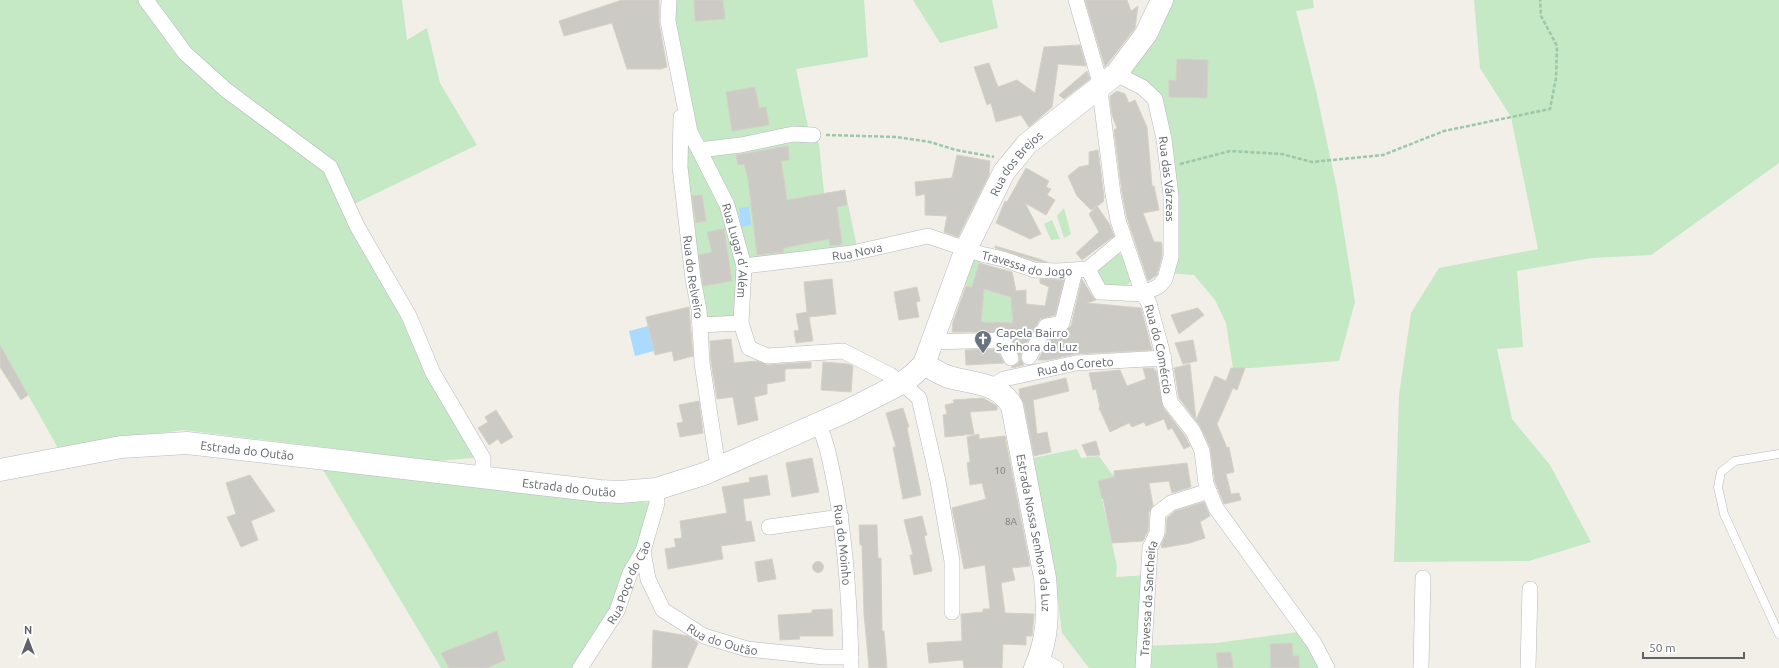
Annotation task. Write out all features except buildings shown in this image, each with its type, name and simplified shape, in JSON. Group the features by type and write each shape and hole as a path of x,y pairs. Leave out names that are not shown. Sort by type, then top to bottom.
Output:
{"street":[{"path":"146,0 185,53 226,90 330,167 357,226 409,316 433,373 483,458 483,478"},
{"name":"Rua Lugar d' Além","path":"669,0 668,21 690,132 727,205 744,266 741,323 748,348 767,356 843,351 902,383"},
{"name":"Rua do Comércio","path":"1076,0 1108,80 1101,99 1112,194 1124,239 1143,294 1149,303 1164,358 1170,402 1193,431 1202,452 1206,484 1216,508 1314,643 1327,668"},
{"name":"Rua dos Brejos","path":"924,364 966,249 1004,172 1027,144 1108,80 1146,34 1162,0"},
{"name":"Rua das Várzeas","path":"1108,80 1142,87 1155,99 1164,139 1170,196 1171,257 1166,279 1159,286 1143,294"},
{"name":"Rua do Relveiro","path":"681,86 680,167 700,325 702,363 716,455 720,467"},
{"path":"699,150 741,145 793,134 813,134"},
{"name":"Rua Nova","path":"744,266 852,253 928,236 966,249"},
{"path":"1029,357 1046,326 1062,323 1082,270 1124,239"},
{"name":"Travessa do Jogo","path":"966,249 1003,259 1034,270 1082,270"},
{"path":"1082,270 1100,292 1143,294"},
{"path":"700,325 741,323"},
{"path":"933,342 1003,340 1011,358"},
{"path":"924,364 947,376 1001,388 1007,365 1011,358 1021,355 1029,357 1042,372"},
{"name":"Rua do Coreto","path":"1001,388 1042,372 1076,363 1164,358"},
{"name":"Estrada do Outão","path":"0,470 120,447 187,443 600,491 620,492 656,489 672,486 720,467 818,424 902,383 924,364"},
{"path":"902,383 919,398 938,481 952,561 952,612"},
{"name":"Estrada Nossa Senhora da Luz","path":"1001,388 1012,406 1045,578 1048,622 1043,665"},
{"name":"Rua do Moinho","path":"818,424 825,437 841,517 850,620 851,662"},
{"name":"Rua Poço do Cão","path":"580,668 617,611 630,573 643,551 657,503 656,489"},
{"name":"Travessa da Sancheira","path":"1143,668 1150,548 1157,533 1158,513 1171,503 1209,491"},
{"path":"769,527 841,517"},
{"name":"Rua do Outão","path":"643,551 648,579 663,610 704,636 747,649 824,657 851,662"},
{"path":"1421,668 1424,578"},
{"path":"1528,668 1530,589"}],"lane":[{"path":"1779,454 1735,461 1721,472 1718,487 1724,514 1779,634"}],"path":[{"path":"1167,166 1184,164 1230,151 1282,154 1312,162 1384,155 1444,131 1550,109 1556,78 1557,46 1541,16 1540,0"},
{"path":"813,134 897,136 930,142 956,150 1012,162"}],"green space":[{"path":"0,0 402,0 407,40 427,28 440,83 477,145 348,207 484,457 436,461 183,430 58,448 0,345"},
{"path":"669,0 864,0 868,57 796,69 808,127 819,144 824,193 845,190 858,252 744,266 741,323 700,325 681,111"},
{"path":"913,0 992,0 998,28 940,43"},
{"path":"1162,0 1313,0 1314,8 1296,11 1316,91 1337,189 1355,302 1339,361 1233,368 1226,323 1215,300 1194,275 1167,273 1171,257 1155,99 1128,73"},
{"path":"1474,0 1779,0 1779,163 1651,255 1592,258 1517,271 1523,347 1497,349 1512,419 1550,465 1591,542 1529,561 1394,562 1399,395 1411,313 1439,268 1538,249 1511,117 1480,68"},
{"path":"1064,208 1071,234 1064,238 1057,216"},
{"path":"1052,220 1060,239 1051,240 1044,224"},
{"path":"1118,252 1122,256 1131,282 1125,286 1104,287 1096,267"},
{"path":"964,256 980,261 976,273 990,276 988,290 1018,299 1013,323 969,322 971,310 982,311 984,289 959,284"},
{"path":"1077,449 1081,458 1099,456 1114,477 1098,481 1117,566 1116,577 1149,575 1145,646 1216,643 1306,631 1327,668 1233,668 1231,652 1217,653 1218,668 1089,668 1062,633 1058,600 1028,459"},
{"path":"323,470 587,499 655,503 651,528 580,668 441,668"}],"water":[{"path":"749,207 751,225 741,227 739,208"},
{"path":"648,326 654,351 635,356 629,331"}],"place":[{"name":"Capela Bairro Senhora da Luz","path":"983,354"}]}
